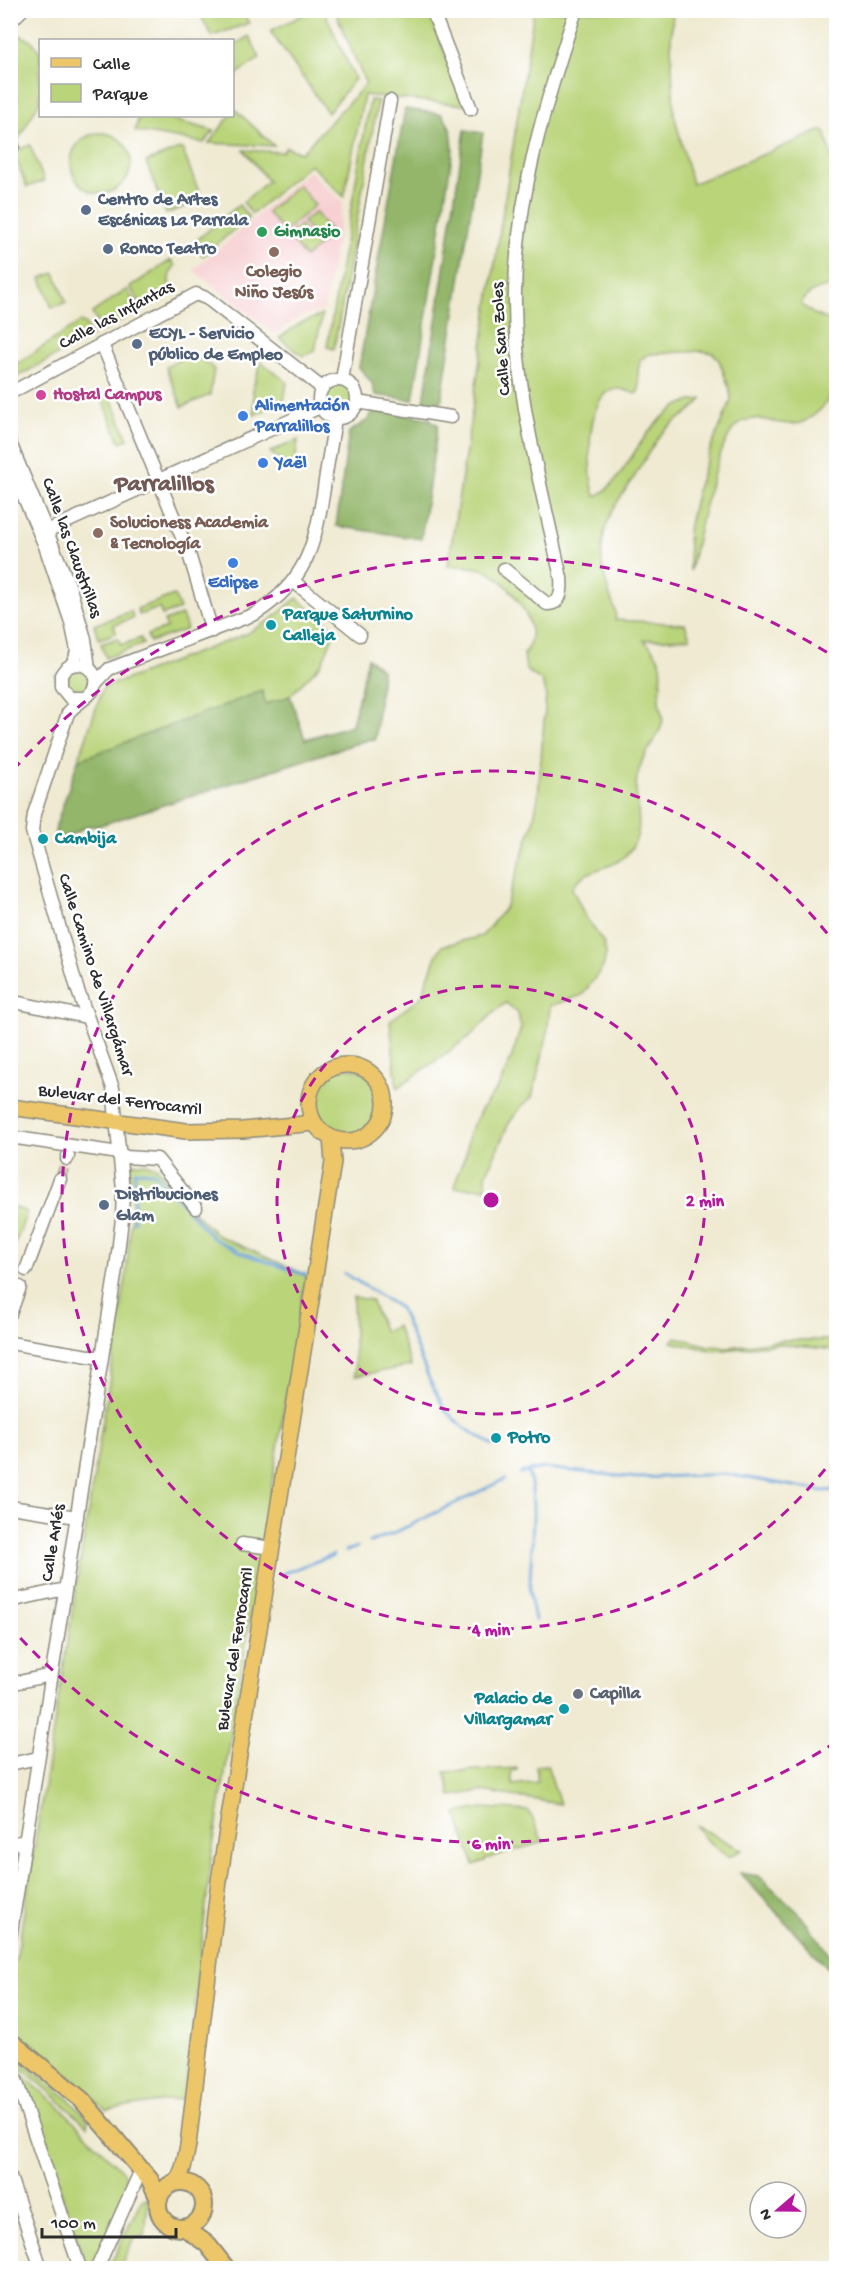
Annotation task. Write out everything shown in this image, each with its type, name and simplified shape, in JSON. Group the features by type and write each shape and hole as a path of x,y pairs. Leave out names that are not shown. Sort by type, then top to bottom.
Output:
{"highway":[{"path":"10,2041 82,2100 146,2175 173,2188 201,2193 204,2207 192,2223 178,2228 164,2221 159,2207 173,2188"},
{"path":"192,2223 226,2268"}],"main road":[{"path":"339,1065 363,1068 380,1083 385,1106 382,1118 367,1136 356,1140 338,1140 319,1129 312,1119 309,1104 314,1084 329,1069 339,1065"},
{"name":"Bulevar del Ferrocarril","path":"10,1107 117,1123 199,1131 243,1130 297,1124 312,1119"},
{"name":"Bulevar del Ferrocarril","path":"173,2188 188,2145 219,1881 338,1140"}],"street":[{"path":"10,22 22,10"},
{"path":"432,10 471,109"},
{"name":"Calle San Zoles","path":"504,569 547,604 556,602 561,594 561,578 523,390 516,332 515,291 520,228 532,159 576,10"},
{"path":"342,380 390,101"},
{"name":"Calle las Infantas","path":"10,393 189,297 201,294 322,388"},
{"path":"102,344 189,554 212,631"},
{"path":"342,380 353,387 357,402 350,415 334,418 320,407 319,399 322,388 331,381 342,380"},
{"path":"357,402 451,417"},
{"path":"44,532 320,407"},
{"path":"109,669 95,684 91,693 83,698 74,699 66,695 61,687 60,678 64,670 71,665 81,664 90,669 109,669 212,631 255,614 274,600 293,581 306,561 317,530 334,418"},
{"name":"Calle las Claustrillas","path":"10,443 77,610 90,669"},
{"name":"Calle las Claustrillas","path":"10,465 22,492 44,530 76,641 77,653 71,665"},
{"path":"293,581 360,635"},
{"path":"90,669 95,684"},
{"name":"Calle Camino de Villargámar","path":"66,695 68,713 33,818 32,831 86,1017 111,1080 119,1153"},
{"name":"Calle Camino de Villargámar","path":"68,713 83,698"},
{"path":"10,1001 86,1017"},
{"path":"10,1137 119,1153 126,1158 157,1159 196,1208"},
{"name":"Calle Arlés","path":"10,1938 116,1269 123,1190 119,1153"},
{"path":"26,1270 60,1179"},
{"path":"10,1314 20,1287"},
{"path":"10,1343 101,1358"},
{"path":"10,1507 77,1517"},
{"path":"242,1544 272,1548"},
{"path":"10,1601 65,1589"},
{"path":"10,1683 51,1675"},
{"path":"10,1764 38,1758"},
{"path":"10,1844 26,1841"},
{"path":"15,2086 80,2268"},
{"path":"97,2268 146,2175"},
{"path":"10,2177 41,2268"}],"shaded area":[{"name":"Colegio Niño Jesús","path":"309,171 343,203 324,310 298,318 275,334 193,270"}],"green space":[{"path":"198,11 242,11 249,23 212,36"},
{"path":"311,11 324,11 355,79 328,113 270,31"},
{"path":"335,11 429,11 464,105 364,95 344,197 310,164 252,214 243,202 268,181 244,150 282,152 286,147 301,153 366,84"},
{"path":"534,11 673,11 671,42 674,114 692,184 822,130 825,131 836,175 836,284 812,292 801,304 814,314 836,323 838,365 828,400 820,410 806,420 793,424 750,419 735,427 728,438 714,474 690,571 688,530 697,489 710,450 731,401 730,390 719,360 713,353 702,351 649,354 640,360 639,390 636,394 622,389 613,389 604,395 597,406 590,437 590,471 595,496 608,488 644,438 663,417 683,404 702,399 663,432 655,443 615,506 608,520 602,547 604,573 616,613 615,620 685,624 690,638 644,640 656,654 661,666 659,701 663,721 645,755 637,778 638,834 634,844 622,859 584,876 572,888 585,916 604,943 606,954 603,967 582,995 550,1006 547,1036 532,1097 509,1123 486,1175 486,1188 455,1188 466,1154 469,1133 481,1110 499,1086 511,1059 521,1028 518,1013 506,1003 471,1035 397,1088 390,1021 421,997 442,946 482,936 505,908 533,823 538,797 546,696 542,681 526,670 524,654 531,638 529,623 514,594 498,578 477,568 448,566"},
{"path":"20,35 32,41 39,51 39,103 18,140 11,120 10,45"},
{"path":"249,36 260,58 234,75 234,45"},
{"path":"370,100 378,101 334,349 327,347"},
{"path":"405,109 442,114 451,129 453,149 413,400 375,395 372,383 359,367"},
{"path":"234,110 274,146 209,143 229,117 234,117"},
{"path":"139,117 163,117 214,131 204,143 135,131"},
{"path":"465,130 483,133 441,403 424,401"},
{"path":"101,133 118,138 126,146 131,163 126,180 118,188 101,193 84,188 76,180 71,163 76,146 84,138"},
{"path":"30,145 44,181 27,187 13,152"},
{"path":"182,148 202,200 166,214 146,162"},
{"path":"298,185 315,205 284,232 267,212"},
{"path":"239,205 249,217 203,256 193,243"},
{"path":"315,212 333,234 321,244 303,222"},
{"path":"300,225 318,247 305,257 287,235"},
{"path":"171,260 175,266 169,279 172,292 143,309 130,287"},
{"path":"55,273 66,302 52,308 41,278"},
{"path":"127,289 139,310 102,331 92,313"},
{"path":"322,315 315,351 303,356 279,338 301,323"},
{"path":"80,322 85,324 92,336 11,380 11,368"},
{"path":"192,352 214,369 210,395 182,407 166,367"},
{"path":"261,362 287,382 284,401 254,415 253,388"},
{"path":"339,384 350,388 354,399 350,410 339,414 328,410 324,399 328,388"},
{"path":"109,393 128,439 120,442 101,396"},
{"path":"373,409 431,419 431,422 438,424 421,539 336,526 349,432 368,420"},
{"path":"298,440 294,471 270,452"},
{"path":"174,595 180,609 162,615 159,608 139,615 137,609"},
{"name":"Parque Saturnino Calleja","path":"297,598 335,631 322,663 290,696 305,739 352,725 368,658 382,670 375,740 370,739 97,826 87,826 54,844 56,826 103,688 246,634 269,621"},
{"path":"131,611 133,618 114,625 116,633 99,639 94,625"},
{"path":"182,615 187,629 150,642 147,635 167,628 164,621"},
{"path":"118,638 121,645 141,638 143,644 106,658 101,644"},
{"path":"368,658 382,670 375,740 370,739 97,826 87,826 54,844 56,826 78,760 262,691 266,704 290,696 305,740 352,725"},
{"path":"73,669 83,669 90,676 90,686 83,693 73,693 66,686 66,676"},
{"path":"339,1068 353,1068 366,1074 375,1083 381,1096 379,1116 371,1128 353,1138 339,1138 326,1132 317,1123 311,1110 311,1096 317,1083 326,1074"},
{"path":"145,1163 156,1167 191,1210 217,1235 306,1275 211,1859 185,2098 106,2110 59,2067 11,2031 11,1972 17,1955 126,1277 132,1208 129,1164"},
{"path":"11,1206 27,1212 15,1245 11,1243"},
{"path":"353,1297 371,1300 384,1332 397,1326 411,1366 355,1376"},
{"path":"676,1337 709,1346 730,1347 783,1340 836,1340 836,1350 778,1344 715,1351 671,1342"},
{"path":"547,1765 560,1804 482,1791 451,1796 445,1772 517,1768 511,1771 513,1785 538,1782 536,1766"},
{"path":"483,1808 529,1811 543,1842 485,1859 474,1865 456,1813"},
{"path":"697,1826 742,1850 728,1857 703,1837"},
{"path":"740,1873 759,1876 798,1912 836,1962 836,1982 830,1970"},
{"path":"10,2053 69,2099 88,2120 87,2126 11,2060"},
{"path":"21,2074 63,2110 125,2174 128,2189 92,2268 87,2268"},
{"path":"148,2198 145,2236 135,2237 122,2268 109,2268 141,2200"}],"waterway":[{"path":"134,1222 135,1171 154,1172 214,1239 242,1253 306,1275"},
{"path":"344,1273 400,1308 430,1381 445,1410 463,1427 494,1446"},
{"path":"520,1473 544,1468 638,1478 726,1474 822,1491 836,1490"},
{"path":"528,1473 533,1496 530,1591 535,1620"},
{"path":"370,1542 394,1533 505,1479"},
{"path":"346,1551 357,1547"},
{"path":"282,1574 333,1555"}],"tunnel":[{"path":"60,1179 67,1159"}],"place":[{"name":"Centro de Artes Escénicas La Parrala","path":"86,210"},
{"name":"Gimnasio","path":"262,232"},
{"name":"Ronco Teatro","path":"108,249"},
{"name":"Colegio Niño Jesús","path":"274,252"},
{"name":"ECYL - Servicio público de Empleo","path":"137,344"},
{"name":"Hostal Campus","path":"41,395"},
{"name":"Alimentación Parralillos","path":"243,416"},
{"name":"Yaël","path":"263,463"},
{"name":"Solucioness Academia & Tecnología","path":"98,533"},
{"name":"Eclipse","path":"233,563"},
{"name":"Parque Saturnino Calleja","path":"271,625"},
{"name":"Cambija","path":"43,839"},
{"name":"Distribuciones Glam","path":"104,1205"},
{"name":"Potro","path":"496,1438"},
{"name":"Capilla","path":"578,1694"},
{"name":"Palacio de Villargamar","path":"564,1709"}],"district":[{"name":"Parralillos","path":"164,485"}]}
